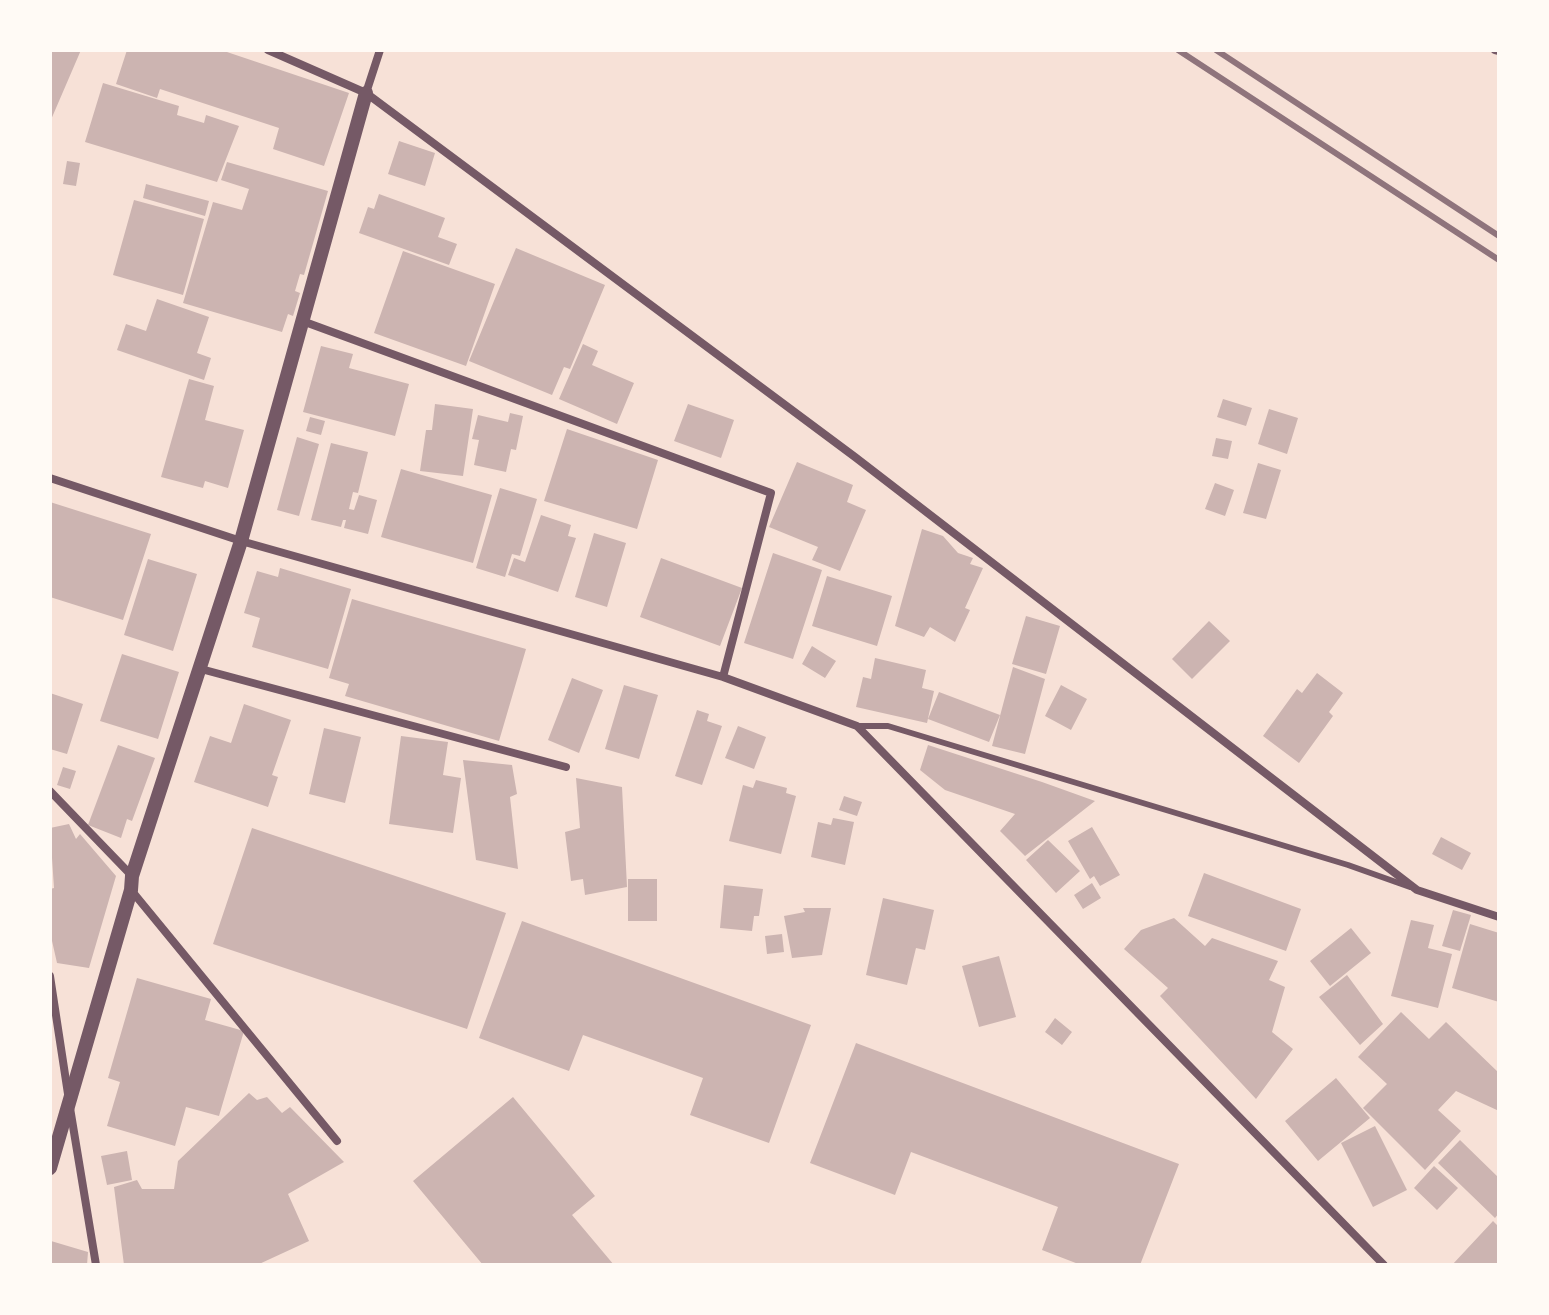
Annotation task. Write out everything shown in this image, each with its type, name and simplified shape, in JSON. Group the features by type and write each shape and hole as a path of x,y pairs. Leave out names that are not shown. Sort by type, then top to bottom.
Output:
{"street":[{"path":"268,50 366,93 855,457 1417,890 1499,917"},
{"path":"50,1168 132,883 241,541 380,50"},
{"path":"305,322 771,493 723,677"},
{"path":"50,478 241,541 723,677 857,726 1384,1265"},
{"path":"201,669 566,767"},
{"path":"50,791 132,883 337,1141"},
{"path":"50,976 96,1265"}],"lane":[{"path":"857,726 888,726 1333,861 1417,890"}],"building":[{"path":"50,50 81,50 50,122"},
{"path":"127,50 221,50 349,93 324,166 273,149 279,128 160,89 157,98 116,84"},
{"path":"103,83 179,106 177,115 204,123 206,115 239,126 217,182 85,142"},
{"path":"399,141 435,153 425,186 388,174"},
{"path":"67,161 80,163 76,186 63,184"},
{"path":"227,162 328,191 304,275 300,274 295,291 300,293 293,316 288,314 282,332 183,303 213,202 242,210 249,189 221,180"},
{"path":"146,184 209,201 205,216 143,198"},
{"path":"379,194 445,218 438,237 457,244 449,265 359,233 368,207 374,209"},
{"path":"134,200 204,219 183,295 113,275"},
{"path":"516,248 605,285 570,369 564,367 552,395 469,361"},
{"path":"403,251 495,284 466,366 374,333"},
{"path":"157,299 209,317 197,353 211,358 204,380 117,350 126,324 146,331"},
{"path":"583,344 598,351 592,365 634,383 617,424 559,399"},
{"path":"321,346 353,354 349,368 409,384 395,436 303,412"},
{"path":"189,379 214,386 205,420 244,430 228,488 205,481 203,488 161,477"},
{"path":"1223,399 1252,408 1246,426 1217,417"},
{"path":"435,404 473,409 463,476 420,471 426,430 432,430"},
{"path":"688,404 734,420 721,458 674,441"},
{"path":"1269,409 1298,418 1287,454 1258,444"},
{"path":"510,413 523,416 516,450 511,449 506,472 474,465 479,440 472,439 478,415 508,422"},
{"path":"310,417 325,421 321,435 306,431"},
{"path":"567,429 658,460 637,529 544,501"},
{"path":"297,437 319,444 299,516 277,510"},
{"path":"1216,438 1232,441 1228,459 1212,456"},
{"path":"331,443 368,452 358,493 353,492 349,509 354,510 359,495 377,500 368,534 344,528 346,520 343,520 341,527 311,520"},
{"path":"797,462 853,485 847,502 866,510 840,571 812,560 818,547 769,527"},
{"path":"1258,463 1281,470 1266,519 1243,513"},
{"path":"401,469 492,495 473,563 381,537"},
{"path":"1215,483 1234,490 1225,516 1205,509"},
{"path":"500,488 537,499 520,556 512,554 505,577 476,568"},
{"path":"50,502 151,534 123,620 50,597"},
{"path":"541,515 571,525 568,536 576,538 558,592 508,575 514,558 525,562"},
{"path":"922,529 943,536 958,553 973,558 970,564 983,568 965,608 970,610 955,642 930,627 924,637 895,626"},
{"path":"594,533 626,543 607,607 575,597"},
{"path":"773,553 822,570 793,659 744,643"},
{"path":"661,558 742,588 720,646 640,617"},
{"path":"148,559 197,574 173,651 124,635"},
{"path":"280,568 351,589 328,669 252,647 260,618 244,613 257,571 278,577"},
{"path":"827,576 892,596 877,646 812,626"},
{"path":"352,599 526,649 499,741 345,696 349,684 329,678"},
{"path":"1026,616 1060,626 1046,674 1012,664"},
{"path":"1209,621 1230,641 1192,679 1172,659"},
{"path":"812,646 836,661 825,678 802,664"},
{"path":"122,654 179,672 158,739 100,721"},
{"path":"875,658 926,670 922,688 934,691 927,723 856,707 863,677 871,679"},
{"path":"1013,667 1045,679 1025,754 992,746"},
{"path":"1317,673 1343,693 1329,712 1333,716 1299,763 1263,736 1297,689 1302,693"},
{"path":"572,678 603,690 579,753 548,740"},
{"path":"624,685 658,695 639,759 605,749"},
{"path":"1061,685 1087,699 1071,730 1045,716"},
{"path":"939,692 1000,715 989,742 928,719"},
{"path":"50,693 83,704 67,754 50,749"},
{"path":"244,704 291,720 272,775 278,777 268,807 194,782 210,736 231,743"},
{"path":"697,710 709,714 707,721 722,726 702,785 675,776"},
{"path":"738,726 766,737 754,769 725,758"},
{"path":"324,728 361,737 345,803 309,794"},
{"path":"401,736 448,742 443,775 461,778 453,833 389,824"},
{"path":"118,745 155,758 132,821 127,819 121,838 88,825"},
{"path":"928,745 1095,801 1025,856 1000,831 1015,814 945,790 920,770"},
{"path":"463,760 512,765 517,794 510,797 518,869 476,860"},
{"path":"63,767 76,771 70,789 57,785"},
{"path":"576,778 622,787 627,887 585,895 583,879 571,881 565,832 580,828"},
{"path":"756,780 787,788 786,793 796,796 781,854 729,841 743,785 753,788"},
{"path":"844,796 862,802 857,816 839,810"},
{"path":"833,818 854,822 845,865 811,857 818,822 831,825"},
{"path":"69,824 76,839 80,834 116,876 89,968 57,963 50,932 50,889 54,888 50,828"},
{"path":"1092,827 1120,875 1100,886 1094,876 1090,879 1068,841"},
{"path":"252,828 506,913 467,1029 213,944"},
{"path":"1441,837 1471,853 1462,870 1432,854"},
{"path":"1048,840 1080,871 1056,893 1026,860"},
{"path":"1204,873 1301,909 1286,951 1188,916"},
{"path":"628,879 657,879 657,921 628,921"},
{"path":"1092,883 1101,898 1083,909 1074,895"},
{"path":"724,885 763,889 759,916 754,916 752,931 720,928"},
{"path":"883,898 934,910 925,950 916,948 907,985 866,975"},
{"path":"803,908 831,908 822,955 792,958 784,916 805,912"},
{"path":"1453,910 1471,915 1460,951 1442,946"},
{"path":"1174,918 1205,946 1212,938 1278,961 1269,980 1285,987 1272,1032 1293,1049 1256,1099 1160,996 1168,988 1124,949 1141,930"},
{"path":"1411,920 1434,925 1428,948 1452,954 1438,1008 1391,996"},
{"path":"522,921 811,1025 769,1143 690,1115 703,1078 583,1035 569,1071 479,1038"},
{"path":"1470,924 1499,933 1499,1002 1452,988"},
{"path":"1351,928 1371,953 1330,986 1310,961"},
{"path":"782,934 784,952 767,954 765,936"},
{"path":"999,956 1016,1017 979,1027 962,966"},
{"path":"1347,975 1383,1024 1360,1045 1319,997"},
{"path":"137,978 211,999 205,1020 244,1031 219,1116 186,1107 175,1146 107,1126 120,1082 108,1078"},
{"path":"1401,1012 1429,1039 1446,1022 1499,1073 1499,1111 1456,1091 1438,1110 1461,1131 1425,1170 1363,1108 1387,1084 1358,1057"},
{"path":"1055,1018 1072,1032 1062,1045 1045,1032"},
{"path":"856,1043 1179,1164 1140,1265 1081,1265 1042,1250 1058,1207 911,1152 895,1195 810,1163"},
{"path":"1336,1078 1370,1118 1318,1161 1285,1121"},
{"path":"249,1093 257,1100 267,1097 282,1113 290,1107 344,1162 288,1194 309,1241 257,1265 124,1265 114,1187 137,1180 142,1189 174,1189 178,1161"},
{"path":"513,1097 595,1196 572,1215 614,1265 483,1265 413,1181"},
{"path":"1375,1126 1407,1190 1373,1207 1341,1143"},
{"path":"1460,1140 1499,1178 1499,1213 1495,1218 1438,1163"},
{"path":"127,1151 132,1180 107,1185 101,1156"},
{"path":"1434,1166 1458,1188 1437,1210 1414,1188"},
{"path":"1493,1221 1499,1227 1499,1265 1452,1265"},
{"path":"51,1241 88,1252 87,1265 50,1265"}],"railway":[{"path":"1178,50 1499,260"},
{"path":"1216,50 1499,236"}]}
